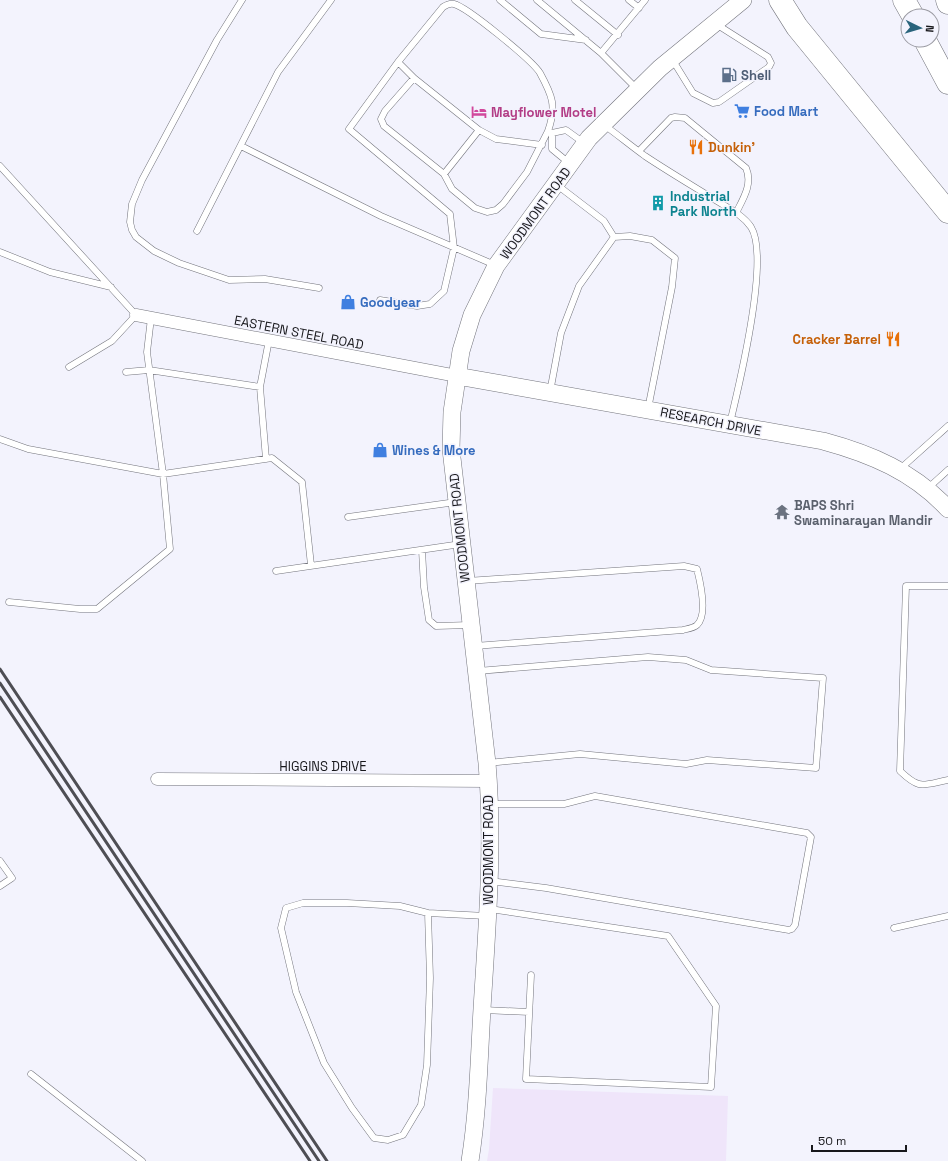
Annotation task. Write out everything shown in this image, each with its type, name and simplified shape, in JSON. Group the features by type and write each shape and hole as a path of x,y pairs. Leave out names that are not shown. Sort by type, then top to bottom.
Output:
{"highway":[{"path":"780,0 797,27 948,212"},
{"path":"929,48 948,83"}],"main road":[{"name":"WOODMONT ROAD","path":"470,1161 477,1095 490,881 487,763 451,449 452,412 461,351 472,315 496,266 585,144 637,89 672,58 743,0"},
{"name":"RESEARCH DRIVE","path":"457,376 823,441 858,450 899,470 948,509"}],"street":[{"name":"EASTERN STEEL ROAD","path":"136,315 457,376"},
{"name":"HIGGINS DRIVE","path":"157,779 488,781"}],"lane":[{"path":"242,0 218,40 142,180 132,204 130,222 132,230 136,237 154,251 179,263 229,280 265,279 319,288"},
{"path":"197,231 278,72 331,0"},
{"path":"500,0 541,34 586,40"},
{"path":"537,0 601,53 637,89"},
{"path":"575,0 618,35"},
{"path":"629,0 639,8"},
{"path":"601,53 618,35 645,0"},
{"path":"380,300 417,306 430,304 444,291 454,248 450,214 349,129 398,62 443,7 447,4 454,4 463,8 536,68 554,106 554,116 550,132 527,172 503,204 496,210 482,212 452,189 444,174 381,122 385,111 414,78"},
{"path":"672,58 693,93 713,103 719,102 769,67 771,63 768,57 714,23"},
{"path":"398,62 414,78 479,130 496,139 542,144"},
{"path":"639,151 671,118 685,118 746,168 748,174 746,193 736,213"},
{"path":"603,124 639,151 736,213 751,227 755,242 756,262 747,352 729,424"},
{"path":"444,174 479,130"},
{"path":"550,132 566,130 585,144"},
{"path":"550,132 552,149 570,164"},
{"path":"241,146 381,216 496,266"},
{"path":"0,166 136,315 112,342 69,367"},
{"path":"555,184 604,221 614,237"},
{"path":"614,237 630,236 652,240 675,258 672,287 648,409"},
{"path":"550,392 561,333 579,286 614,237"},
{"path":"0,252 50,272 111,288"},
{"path":"9,602 80,609 97,609 170,549 163,474 147,352 152,318"},
{"path":"266,459 260,388 269,340"},
{"path":"126,372 149,370 260,388"},
{"path":"899,470 948,426"},
{"path":"0,439 28,449 163,474 272,458 302,482 311,565"},
{"path":"926,490 948,470"},
{"path":"348,517 456,502"},
{"path":"276,571 461,544"},
{"path":"422,550 424,587 429,620 436,626 470,625"},
{"path":"465,581 684,566 697,569 703,589 701,621 696,626 683,630 505,645 473,646"},
{"path":"948,586 906,586 900,771 913,783 921,785 948,780"},
{"path":"476,671 648,657 686,660 711,670 823,678 816,768 707,760 686,764 580,754 487,763"},
{"path":"489,804 564,804 595,796 807,833 811,837 795,925 792,930 546,888 490,881"},
{"path":"0,861 12,878 0,886"},
{"path":"428,913 430,978 427,1065 421,1105 403,1134 388,1140 374,1138 352,1108 324,1063 296,992 281,928 286,908 303,902 400,906 428,913 488,912 668,936 716,1006 711,1087 526,1080 531,975"},
{"path":"894,928 948,916"},
{"path":"482,1010 529,1012"},
{"path":"31,1074 142,1161"}],"shaded area":[{"path":"493,1088 728,1096 726,1161 487,1161"}],"railway":[{"path":"0,669 327,1161"},
{"path":"0,683 319,1161"},
{"path":"0,697 310,1161"}],"place":[{"name":"Shell","path":"729,75"},
{"name":"Food Mart","path":"742,111"},
{"name":"Mayflower Motel","path":"479,112"},
{"name":"Dunkin'","path":"696,147"},
{"name":"Industrial Park North","path":"658,203"},
{"name":"Goodyear","path":"348,302"},
{"name":"Cracker Barrel","path":"893,339"},
{"name":"Wines & More","path":"380,450"},
{"name":"BAPS Shri Swaminarayan Mandir","path":"782,512"}]}
